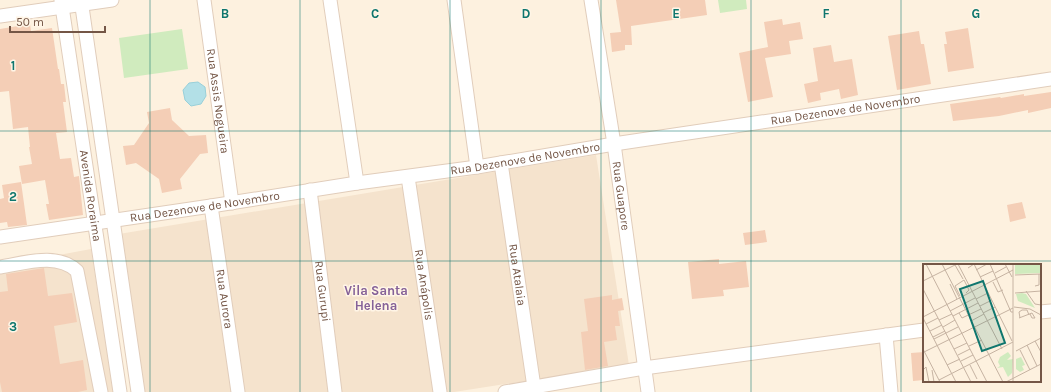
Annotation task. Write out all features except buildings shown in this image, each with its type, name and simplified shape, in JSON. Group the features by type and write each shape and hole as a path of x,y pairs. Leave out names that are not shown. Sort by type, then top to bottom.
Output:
{"street":[{"path":"0,16 62,4 112,0"},
{"name":"Rua Assis Nogueira","path":"204,0 232,202"},
{"path":"330,0 357,183"},
{"path":"454,0 476,167"},
{"name":"Rua Guapore","path":"591,0 614,144 648,392"},
{"name":"Avenida Roraima","path":"82,2 138,392"},
{"name":"Avenida Roraima","path":"62,4 93,223 120,392"},
{"name":"Rua Dezenove de Novembro","path":"0,237 357,183 476,167 614,144 1051,79"},
{"name":"Rua Atalaia","path":"501,163 534,387"},
{"name":"Rua Anápolis","path":"408,177 440,392"},
{"name":"Rua Gurupi","path":"310,190 335,392"},
{"name":"Rua Aurora","path":"211,206 238,392"},
{"path":"0,267 50,260 68,264 77,271 101,392"},
{"path":"1041,312 1051,311"},
{"path":"510,392 644,368 923,330"},
{"path":"886,335 891,392"}],"shaded area":[{"name":"Vila Santa Helena","path":"596,155 629,365 454,392 144,392 119,234"},
{"path":"91,249 113,392 0,392 0,266"}],"green space":[{"path":"718,0 746,0 747,9 720,13"},
{"path":"182,29 188,69 124,78 119,38"}],"water":[{"path":"198,82 205,87 206,96 201,104 191,106 185,100 183,90 189,83"}],"district":[{"name":"Vila Santa Helena","path":"376,298"}]}
